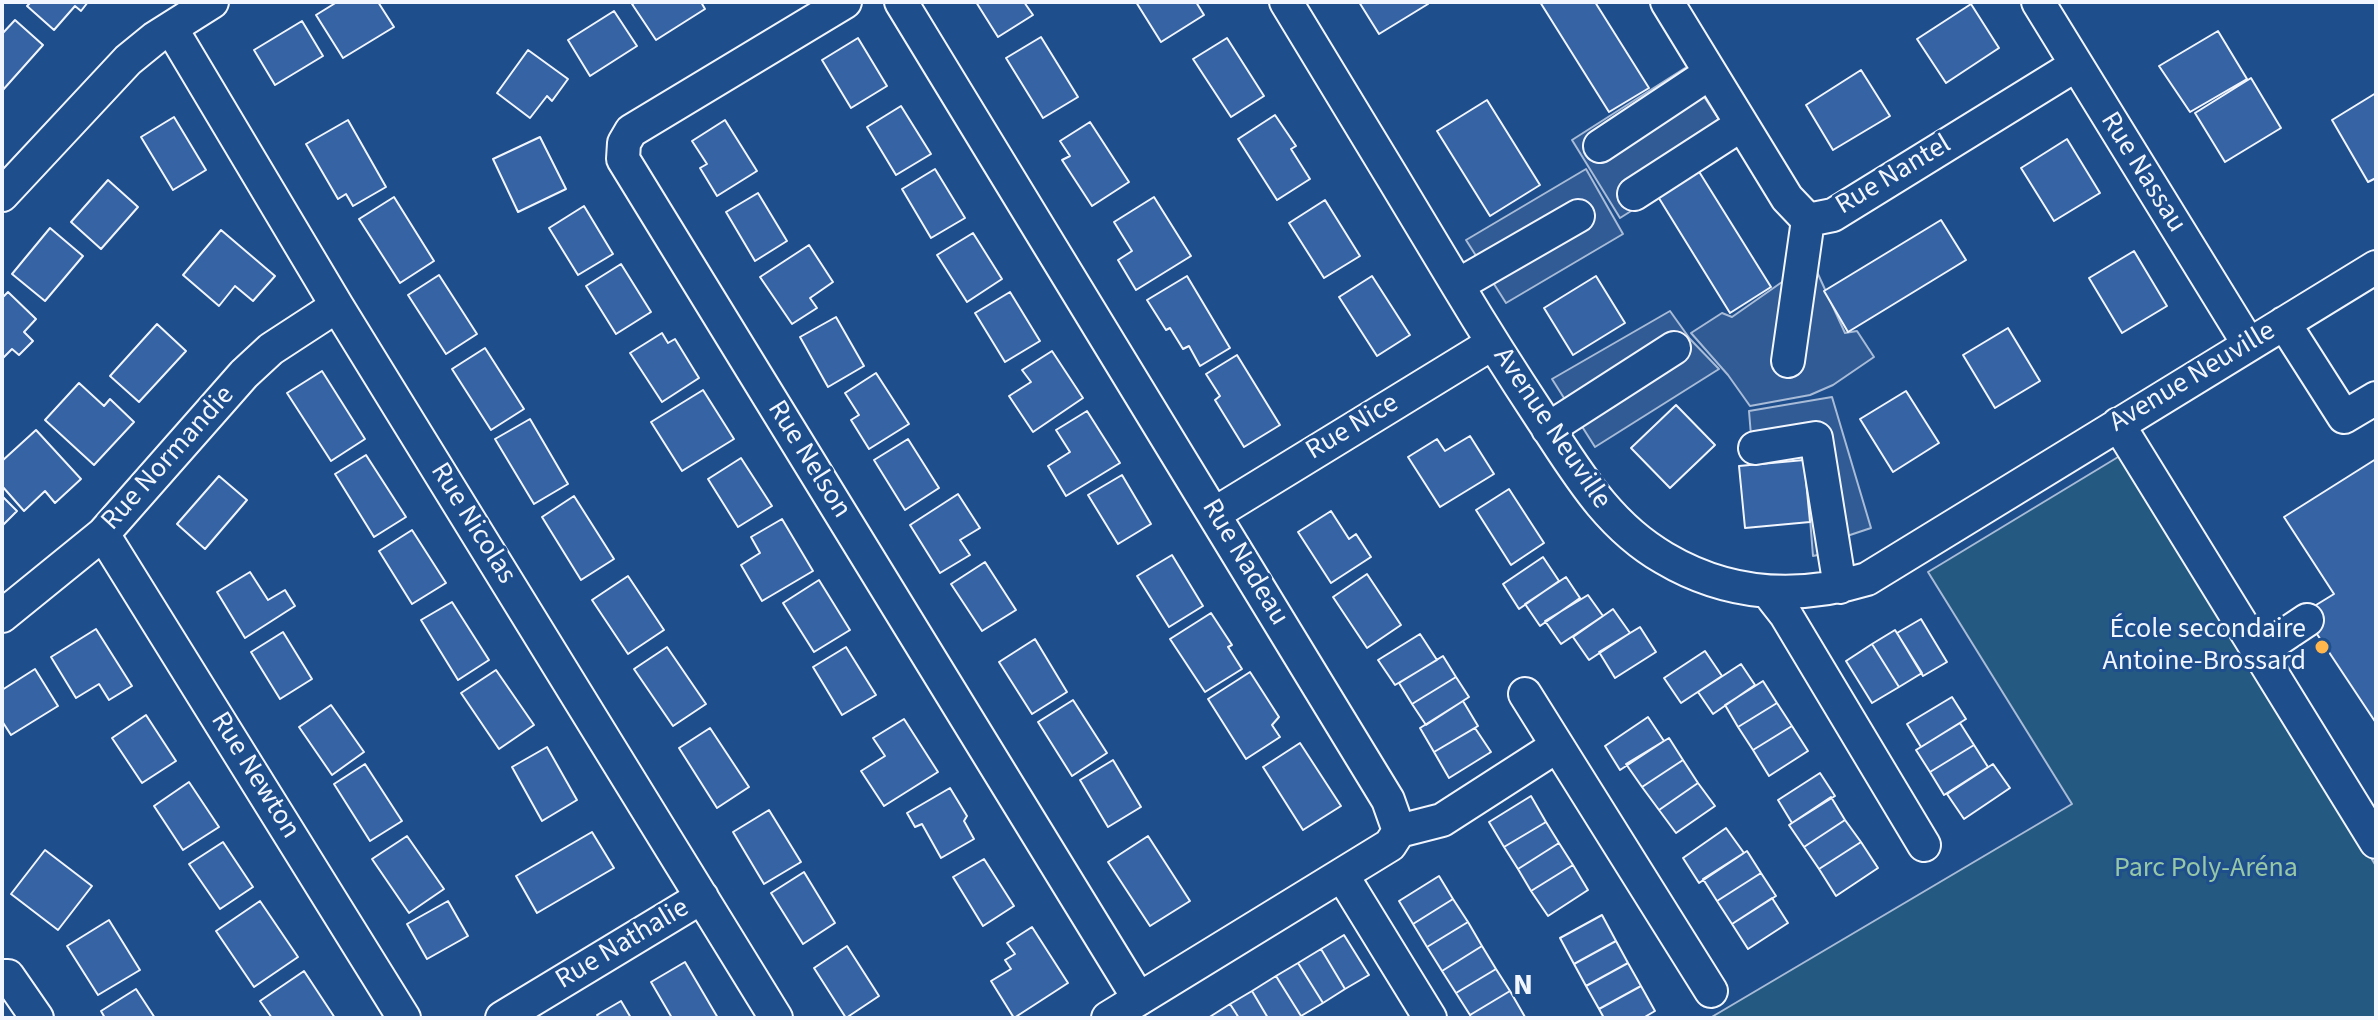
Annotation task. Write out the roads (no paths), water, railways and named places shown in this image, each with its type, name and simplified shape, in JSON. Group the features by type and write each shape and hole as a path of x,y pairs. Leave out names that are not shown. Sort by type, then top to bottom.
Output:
{"street":[{"path":"2,195 128,60 212,2"},
{"name":"Rue Nelson","path":"845,2 639,125 624,143 623,159 1139,999"},
{"name":"Rue Nadeau","path":"901,2 1388,800 1399,831"},
{"name":"Avenue Neuville","path":"1286,2 1493,343 1585,487 1608,516 1663,558 1695,574 1729,585 1768,592 1809,592 1840,587 1878,573 2376,267"},
{"name":"Rue Nantel","path":"1667,2 1787,198 1808,220 1833,215 2076,65"},
{"name":"Rue Nassau","path":"2038,2 2248,343"},
{"name":"Rue Nicolas","path":"171,28 337,306 776,1018"},
{"path":"1600,146 1710,73"},
{"path":"1634,194 1741,125"},
{"path":"1458,285 1578,216"},
{"path":"1788,361 1808,220"},
{"name":"Rue Normandie","path":"2,616 103,534 271,349 337,306"},
{"path":"2284,323 2344,417 2376,398"},
{"name":"Rue Nice","path":"1214,514 1493,343"},
{"path":"1548,429 1674,348"},
{"path":"2118,424 2376,842"},
{"path":"1755,448 1816,438 1840,587"},
{"name":"Rue Newton","path":"103,534 404,1018"},
{"path":"1768,592 1786,615 1924,845"},
{"path":"2259,652 2307,620"},
{"path":"1525,694 1711,991"},
{"path":"1108,1018 1390,845 1399,831 1442,820 1557,746"},
{"path":"1342,875 1430,1018"},
{"name":"Rue Nathalie","path":"502,1018 702,897"},
{"path":"2,976 8,976 37,1018"}],"place":[{"name":"École secondaire Antoine-Brossard","path":"2322,647"}],"district":[{"name":"N","path":"1523,987"}],"park label":[{"name":"Parc Poly-Aréna","path":"2206,870"}]}
